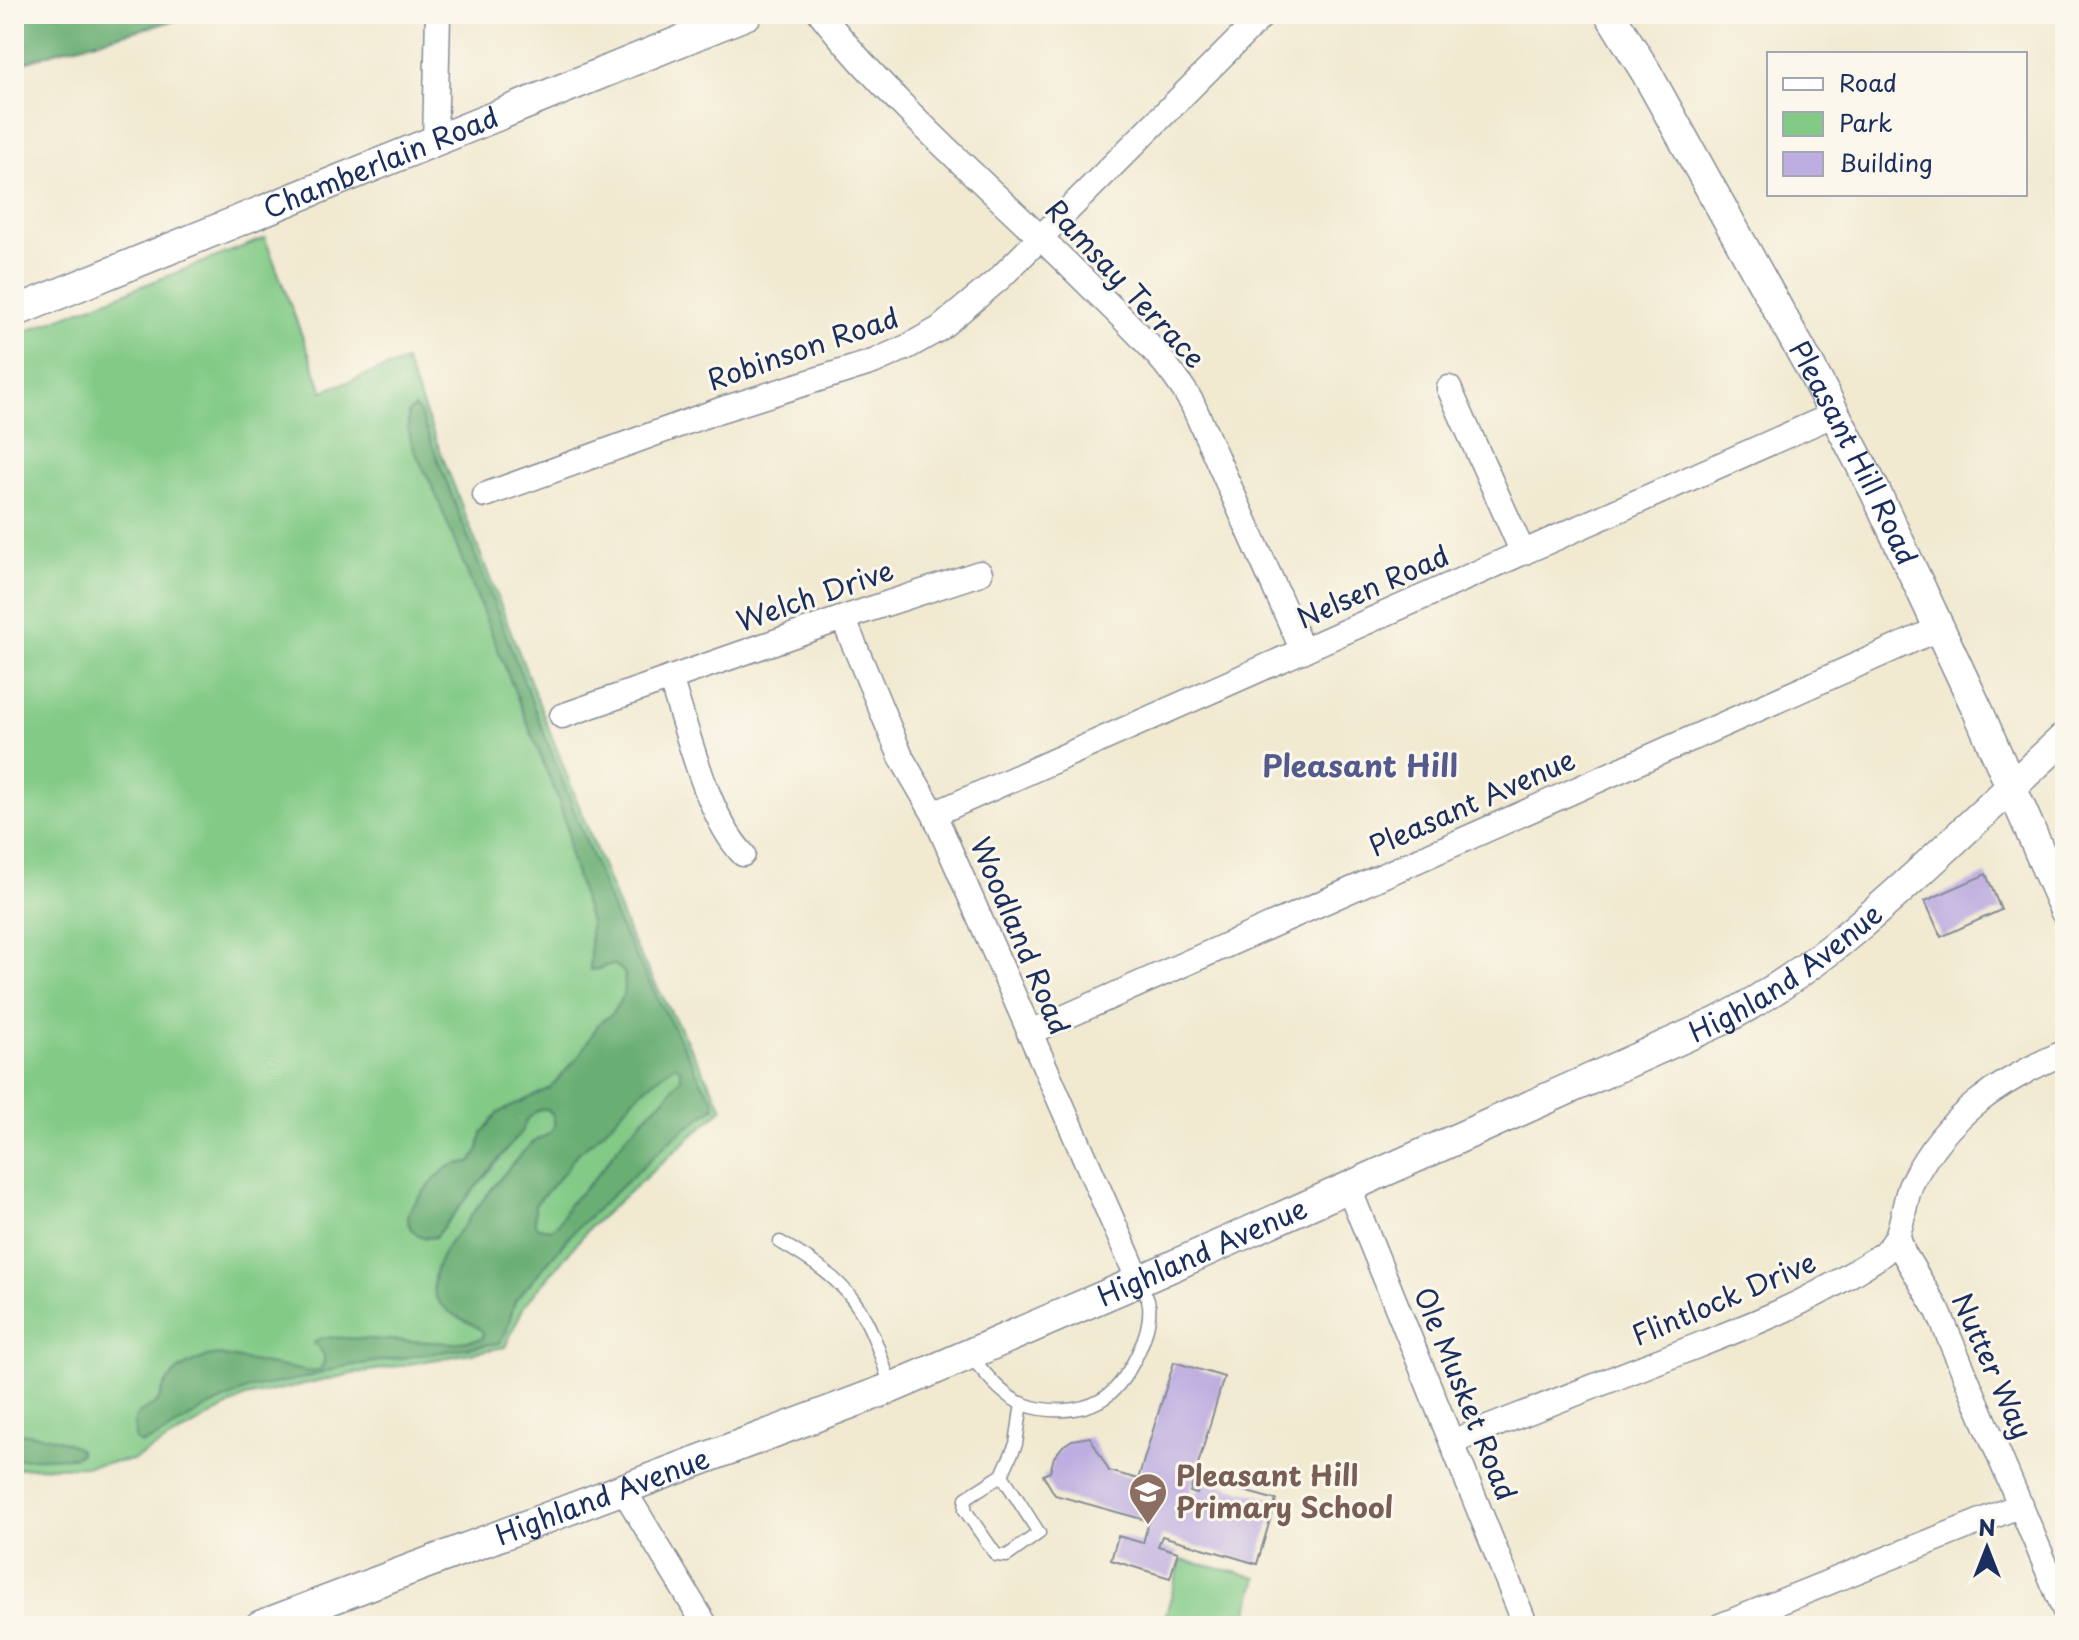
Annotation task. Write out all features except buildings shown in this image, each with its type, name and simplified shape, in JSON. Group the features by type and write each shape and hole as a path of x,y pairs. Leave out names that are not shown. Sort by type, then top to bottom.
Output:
{"street":[{"path":"435,142 438,14"},
{"name":"Chamberlain Road","path":"14,312 747,14"},
{"name":"Ramsay Terrace","path":"821,14 888,89 1149,345 1182,386 1303,651"},
{"name":"Robinson Road","path":"485,495 720,410 873,362 939,329 970,305 1041,237 1264,14"},
{"name":"Pleasant Hill Road","path":"1610,14 1646,72 1835,414 1940,628 2013,786 2065,910"},
{"path":"1449,388 1523,553"},
{"name":"Nelsen Road","path":"934,814 1835,414"},
{"name":"Welch Drive","path":"562,716 980,573"},
{"name":"Woodland Road","path":"843,618 896,747 934,814 1139,1281"},
{"name":"Pleasant Avenue","path":"1029,1033 1940,628"},
{"path":"670,678 707,788 731,839 743,854"},
{"name":"Highland Avenue","path":"260,1626 319,1615 536,1520 891,1388 1685,1038 1761,998 1808,968 1869,919 2065,737"},
{"path":"1898,1236 1912,1182 1942,1137 1966,1111 1994,1088 2065,1052"},
{"name":"Ole Musket Road","path":"1348,1186 1526,1626"},
{"name":"Flintlock Drive","path":"1452,1442 1796,1305 1828,1289 1886,1251 1898,1236"},
{"name":"Nutter Way","path":"1898,1236 1903,1252 1938,1311 2065,1611"},
{"path":"623,1489 706,1626"},
{"path":"1720,1626 2021,1505"}],"lane":[{"path":"780,1242 816,1262 859,1305 873,1331 891,1388"},
{"path":"969,1355 993,1381 1022,1403 1051,1410 1072,1410 1091,1405 1107,1396 1124,1377 1146,1332 1149,1306 1139,1281"},
{"path":"1002,1475 1039,1533 1001,1557 996,1555 963,1503 1002,1475 1016,1444 1022,1403"}],"green space":[{"path":"14,14 200,14 58,51 14,66"},
{"path":"265,238 323,391 405,361 630,937 723,1108 590,1227 524,1306 505,1347 245,1397 133,1460 88,1466 14,1468 14,336"},
{"path":"414,407 420,413 617,921 715,1107 674,1137 575,1230 515,1301 506,1332 499,1343 342,1367 252,1388 208,1407 141,1444 135,1440 135,1418 157,1402 174,1374 203,1358 219,1355 311,1372 319,1370 324,1362 322,1352 313,1343 323,1337 453,1343 482,1339 480,1329 452,1314 439,1302 433,1285 435,1272 446,1247 496,1183 534,1141 553,1129 551,1113 542,1109 532,1115 435,1237 424,1237 414,1232 409,1224 409,1212 443,1171 472,1161 479,1149 482,1133 498,1113 550,1088 578,1057 600,1022 611,1015 623,996 625,974 620,969 612,965 590,970 590,922 569,852 568,832 559,802 434,490 412,444 408,413","holes":["675,1065 681,1070 681,1078 667,1096 629,1133 595,1178 568,1205 559,1223 552,1229 538,1227 535,1223 535,1205 574,1157 603,1132 641,1091"]},
{"path":"14,1433 57,1439 80,1450 80,1454 73,1457 14,1459"},
{"path":"1181,1560 1257,1577 1244,1626 1180,1626 1164,1622"}],"place":[{"name":"Pleasant Hill Primary School","path":"1148,1526"}],"district":[{"name":"Pleasant Hill","path":"1360,767"}]}
